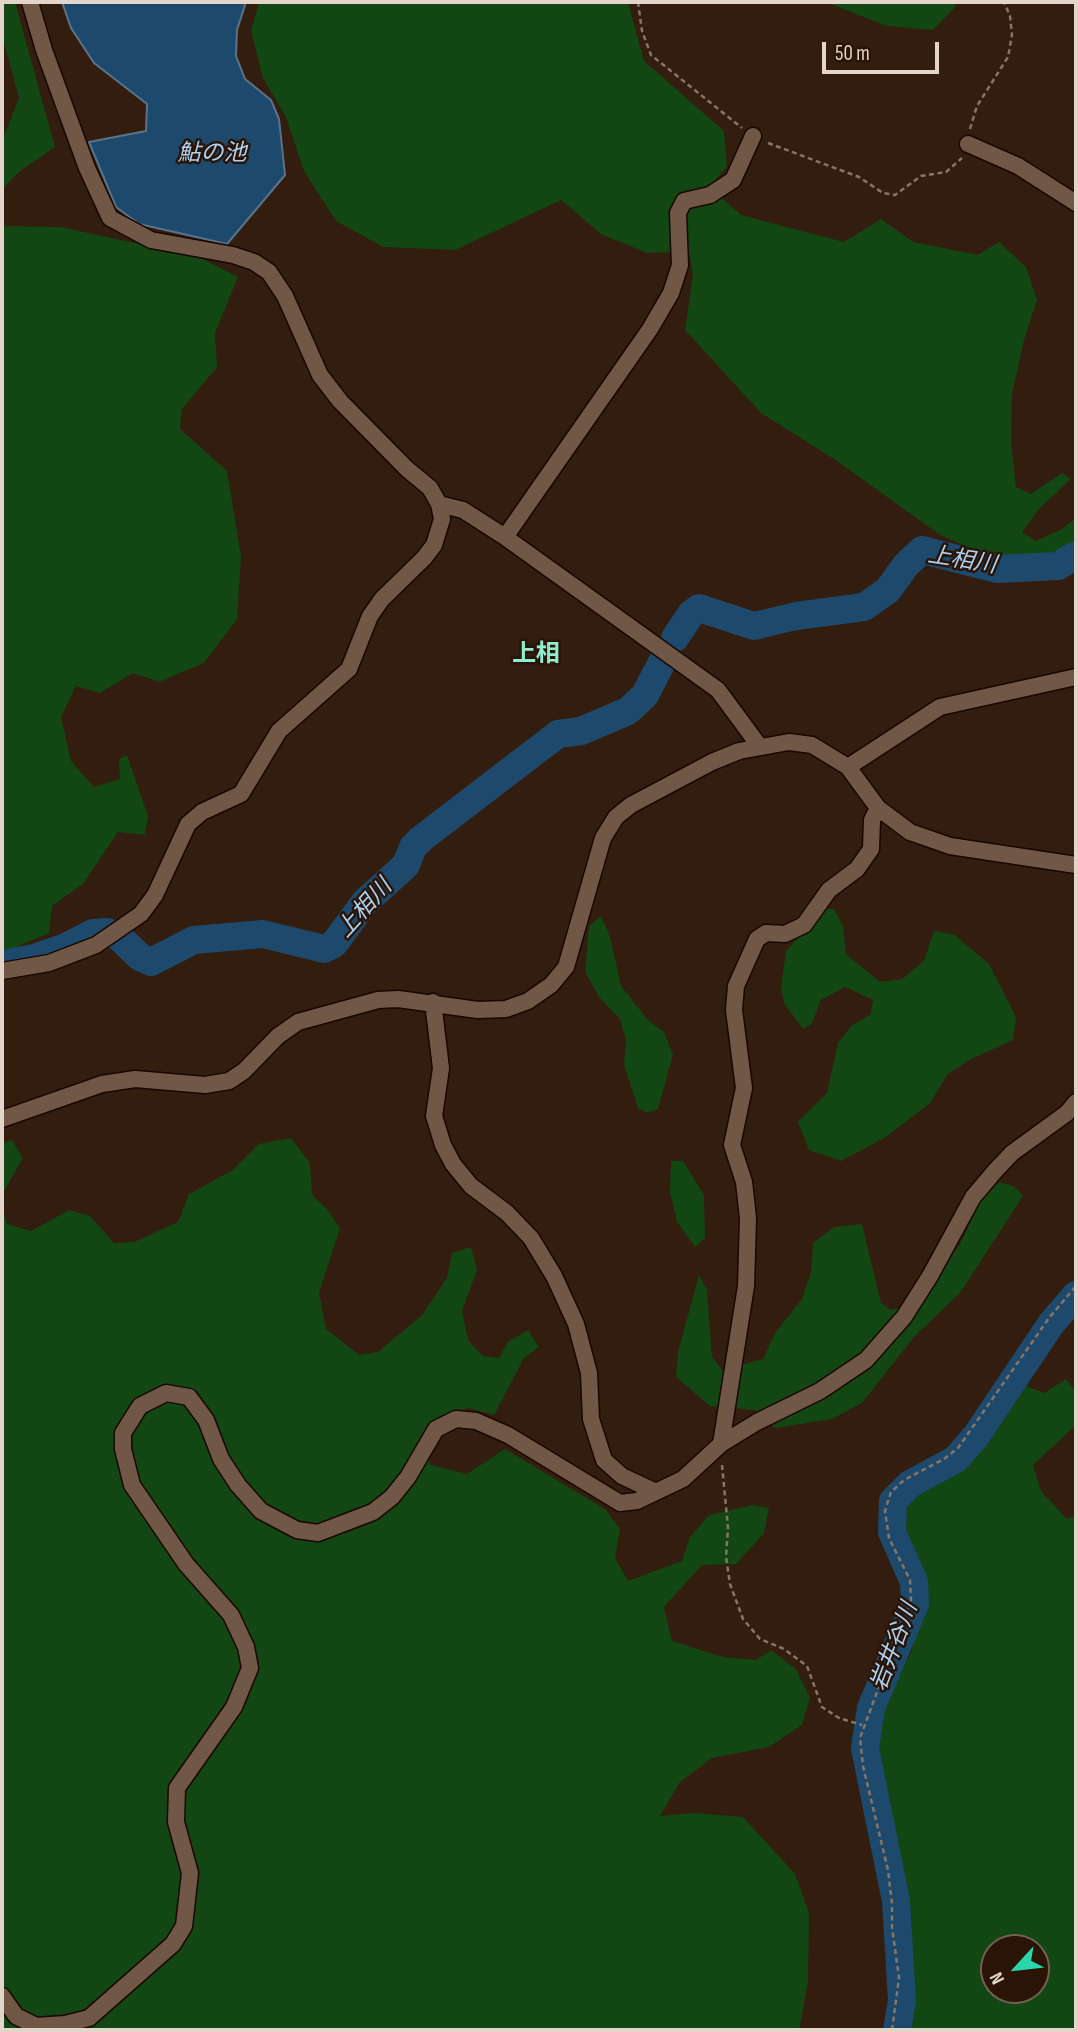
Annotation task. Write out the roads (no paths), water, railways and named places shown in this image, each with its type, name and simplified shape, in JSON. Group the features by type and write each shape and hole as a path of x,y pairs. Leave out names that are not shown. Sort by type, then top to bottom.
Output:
{"street":[{"path":"2,971 49,963 116,934 141,914 155,895 188,824 202,813 241,794 279,731 349,669 370,616 434,545 442,519 439,504 430,488 407,469 340,401 320,375 285,296 269,272 254,262 233,255 151,240 110,218 87,168 44,50 30,2"},
{"path":"505,537 650,329 671,293 680,265 678,214 684,201 710,195 733,180 752,136"},
{"path":"968,144 1018,166 1076,203"},
{"path":"439,504 463,510 505,537 718,690 760,747"},
{"path":"848,767 940,707 1076,677"},
{"path":"2,1119 102,1084 135,1079 205,1085 229,1081 244,1071 278,1036 298,1022 378,1000 398,999 478,1010 506,1009 528,1001 551,985 566,967 603,838 616,817 631,806 729,754 789,742 812,745 848,767 878,808 910,832 950,846 1076,865"},
{"path":"721,1444 746,1286 748,1218 744,1182 732,1145 744,1088 734,1010 736,986 757,939 766,933 785,934 804,925 829,890 858,869 871,849 872,820 878,808"},
{"path":"433,1003 441,1068 434,1116 443,1144 453,1164 471,1186 507,1213 531,1238 554,1276 576,1324 589,1373 591,1419 604,1460 622,1476 656,1492"},
{"path":"2,1996 16,2016 36,2026 65,2024 89,2018 173,1944 184,1926 190,1873 176,1822 177,1788 234,1707 250,1668 246,1647 231,1615 186,1564 132,1485 123,1449 123,1433 140,1406 166,1393 188,1396 206,1420 221,1459 261,1511 297,1530 318,1533 373,1512 392,1497 408,1476 436,1429 456,1419 476,1421 508,1435 620,1503 637,1501 682,1479 721,1444 757,1422 820,1391 866,1360 904,1317 974,1197 995,1171 1012,1153 1067,1113 1076,1102"}],"water":[{"name":"鮎の池","path":"62,2 246,2 237,30 236,56 245,79 271,100 279,119 285,175 227,244 139,224 116,207 89,142 146,131 147,104 94,63 71,28"}],"waterway":[{"name":"上相川","path":"675,638 691,614 699,608 754,626 796,616 864,607 888,590 906,565 922,550 997,569 1058,566 1076,555"},
{"name":"上相川","path":"2,964 34,958 66,947 93,933 107,932 119,937 140,957 151,962 194,940 263,934 324,949 334,944 365,902 406,865 413,847 421,839 558,734 581,731 628,711 645,695 663,660"},
{"name":"岩井谷川","path":"897,2030 902,2001 896,1901 865,1748 871,1708 915,1604 914,1582 892,1532 893,1501 910,1484 956,1459 976,1436 1051,1324 1076,1295"}],"district":[{"name":"上相","path":"536,655"}]}
